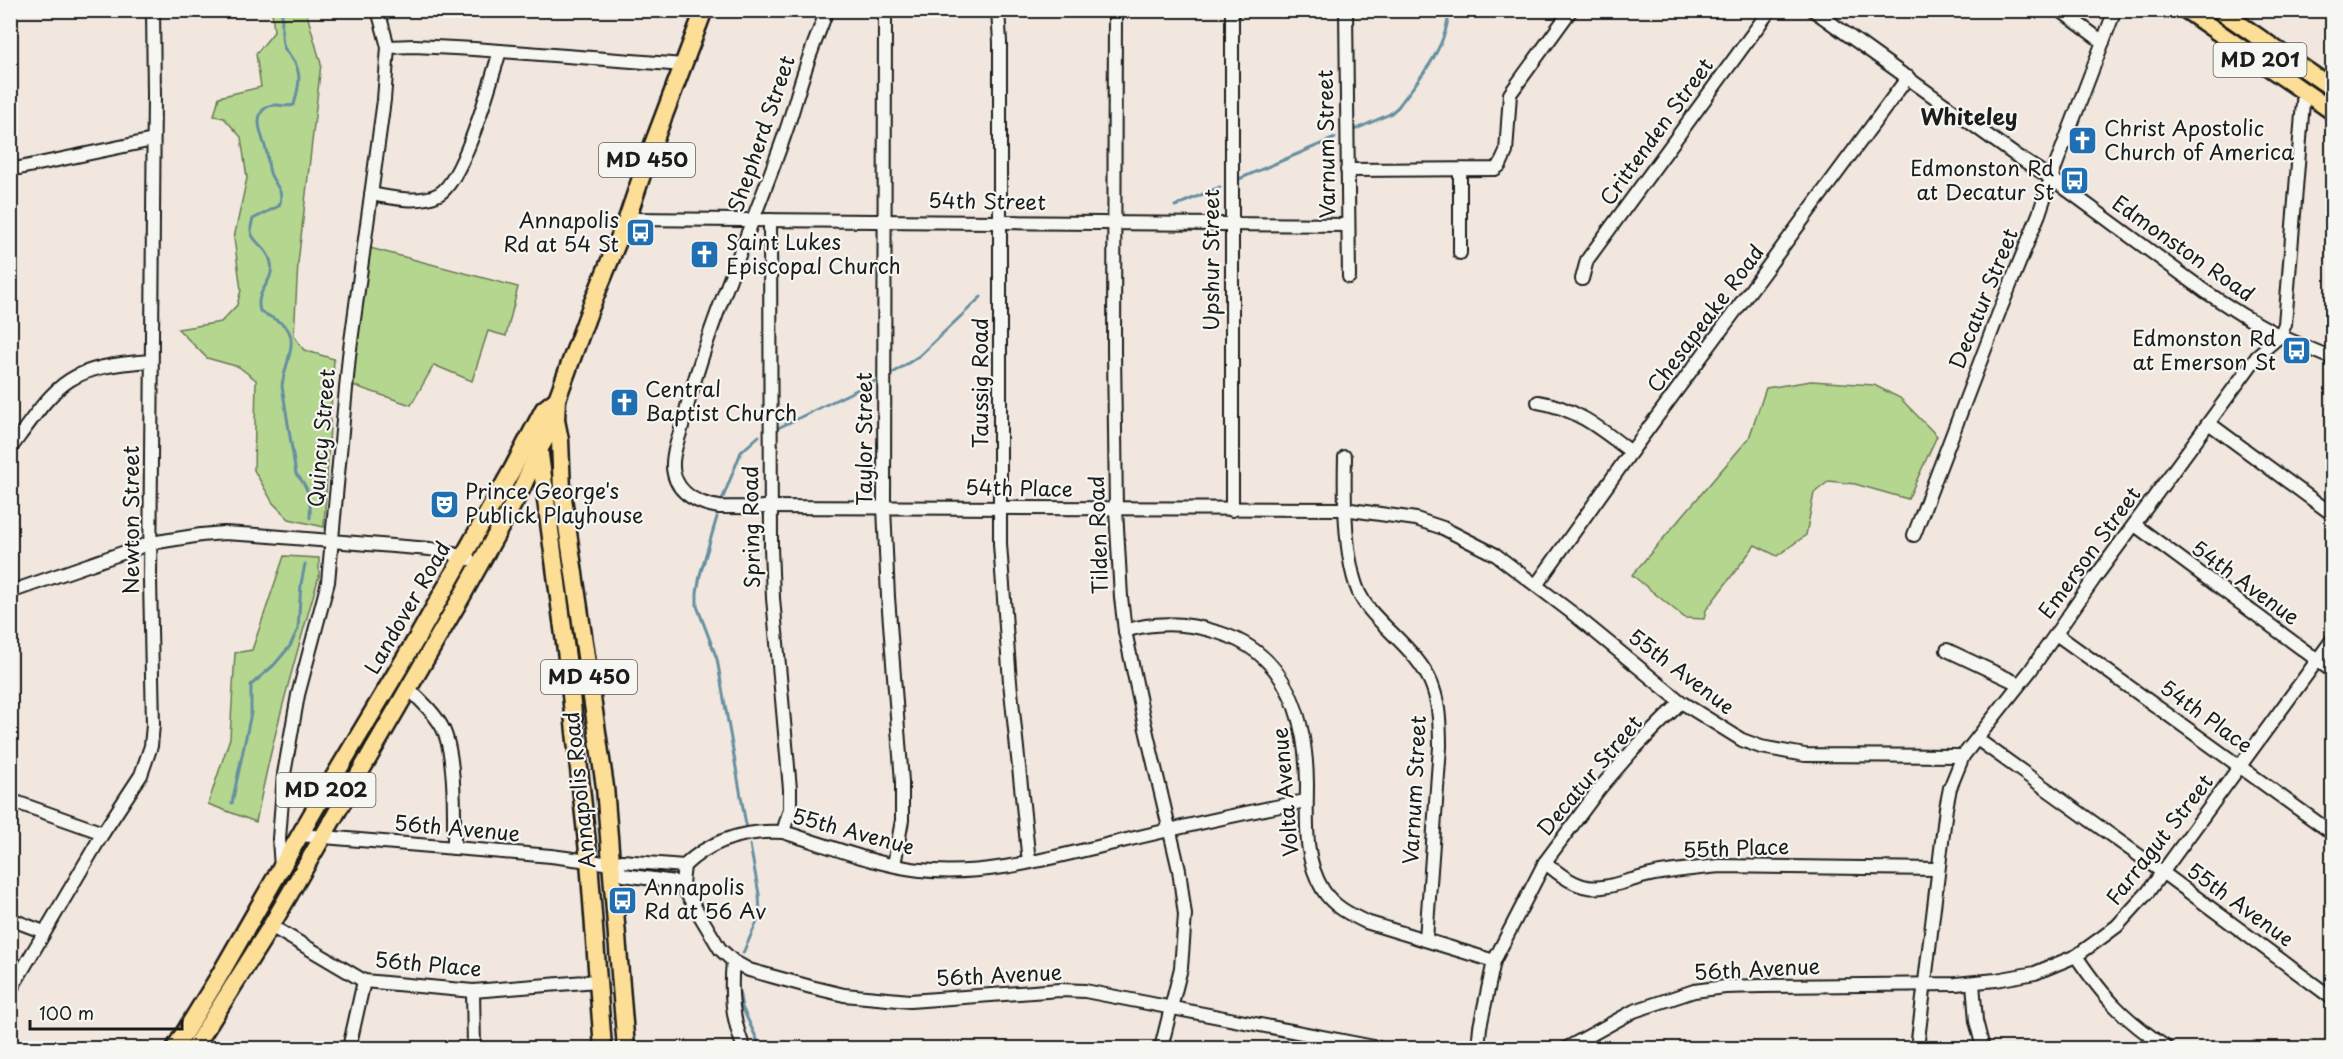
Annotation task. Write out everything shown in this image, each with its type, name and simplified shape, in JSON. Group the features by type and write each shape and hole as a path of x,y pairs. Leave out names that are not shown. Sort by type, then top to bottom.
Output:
{"main road":[{"name":"MD 450","path":"557,399 590,309 627,219 704,10"},
{"name":"MD 201","path":"2186,10 2332,111"},
{"name":"MD 201","path":"2219,10 2332,88"},
{"name":"Landover Road","path":"194,1048 271,926 480,565 556,420 557,399"},
{"name":"Landover Road","path":"175,1048 374,713 544,409 557,399"},
{"name":"Annapolis Road","path":"556,420 560,440 562,491 599,744 612,864 626,1048"},
{"name":"Annapolis Road","path":"534,428 540,448 567,658 589,861 603,1048"},
{"path":"521,490 532,489 545,493"}],"street":[{"name":"Newton Street","path":"10,991 104,833 141,776 152,746 153,10"},
{"name":"Quincy Street","path":"281,868 279,839 284,774 298,695 328,582 349,356 384,100 388,47 378,10"},
{"name":"Shepherd Street","path":"678,441 702,356 787,129 805,69 827,10"},
{"name":"Taylor Street","path":"885,10 884,507 888,597 903,782 902,820 894,865"},
{"name":"Taussig Road","path":"998,10 1000,42 999,509 1007,648 1029,862"},
{"name":"Tilden Road","path":"1115,10 1116,510 1121,597 1125,631 1170,829 1185,915 1181,968 1161,1048"},
{"name":"Upshur Street","path":"1232,10 1232,510"},
{"name":"Varnum Street","path":"1346,10 1349,277"},
{"path":"1347,170 1491,170 1500,165 1506,152 1510,94 1571,10"},
{"name":"Crittenden Street","path":"1581,279 1587,260 1770,10"},
{"name":"Edmonston Road","path":"1814,10 2014,155 2051,178 2206,292 2280,336 2332,358"},
{"path":"2060,10 2103,42"},
{"name":"Decatur Street","path":"1914,535 2039,214 2115,10"},
{"path":"388,47 414,46 500,51 684,65"},
{"path":"371,194 423,198 441,193 448,188 460,167 500,51"},
{"name":"Chesapeake Road","path":"1537,585 1631,452 1908,77"},
{"path":"2280,336 2287,314 2292,214 2304,90"},
{"path":"10,170 153,140"},
{"path":"1460,253 1464,170"},
{"name":"54th Street","path":"627,219 1347,225"},
{"name":"Spring Road","path":"770,220 770,507 773,598 790,789 790,809 783,832"},
{"name":"Emerson Street","path":"1917,1048 1950,788 1964,756 2056,634 2259,354 2280,336"},
{"path":"10,449 48,397 73,376 101,366 151,361"},
{"path":"1538,402 1558,405 1586,418 1631,452"},
{"path":"2210,424 2332,514"},
{"name":"54th Place","path":"678,441 673,460 674,475 679,486 700,503 718,507 1344,509 1416,519 1443,528 1496,555 1537,585"},
{"name":"Varnum Street","path":"1345,457 1344,509 1353,574 1358,592 1368,609 1413,653 1427,672 1436,692 1440,717 1440,747 1426,939"},
{"name":"54th Avenue","path":"2135,525 2332,671"},
{"path":"10,592 151,543 224,533 430,549 463,556 480,565"},
{"name":"55th Avenue","path":"1537,585 1681,702 1742,740 1783,751 1844,757 1964,756"},
{"name":"Volta Avenue","path":"1125,631 1165,624 1207,629 1244,643 1259,653 1284,682 1299,716 1305,747 1310,854 1314,873 1324,892 1347,914 1396,932 1494,960"},
{"name":"54th Place","path":"2056,634 2332,833"},
{"name":"Farragut Street","path":"1926,985 1973,983 2036,973 2076,956 2117,926 2143,898 2332,640"},
{"path":"1947,650 2019,684"},
{"path":"408,688 436,717 448,741 454,848"},
{"name":"Decatur Street","path":"1478,1048 1479,1027 1494,960 1545,862 1600,788 1633,750 1681,702"},
{"name":"55th Avenue","path":"1977,739 2332,998"},
{"path":"10,800 104,833"},
{"name":"55th Avenue","path":"684,866 713,845 738,834 766,831 783,832 894,865 919,870 988,870 1306,801"},
{"name":"56th Avenue","path":"300,835 612,864"},
{"path":"622,861 684,866 682,883 624,875 612,864 622,861"},
{"name":"55th Place","path":"1545,862 1572,883 1595,888 1607,888 1662,873 1720,866 1938,869"},
{"name":"56th Avenue","path":"682,883 711,936 725,955 749,970 789,981 844,994 910,1001 1060,990 1085,991 1378,1048"},
{"path":"10,920 44,932"},
{"name":"56th Place","path":"271,926 364,981 473,991 597,981"},
{"path":"2076,956 2119,1012 2167,1048"},
{"path":"733,961 732,1014 744,1048"},
{"path":"349,1048 364,981"},
{"path":"1973,983 1976,1022 1983,1048"},
{"name":"56th Avenue","path":"1567,1048 1634,1011 1694,992 1725,987 1926,985"},
{"path":"473,991 474,1048"}],"green space":[{"path":"272,11 306,11 321,64 298,263 294,336 304,350 334,359 324,527 289,519 273,503 254,470 256,380 239,367 207,358 178,329 221,322 237,305 241,290 234,238 247,178 241,137 224,118 214,116 219,97 261,87 256,54 274,32"},
{"path":"370,248 518,287 506,336 488,331 472,381 434,365 411,405 352,385 362,293"},
{"path":"1811,381 1874,385 1900,398 1937,436 1908,499 1855,484 1829,481 1814,493 1806,535 1777,556 1755,545 1706,610 1704,619 1685,618 1632,575 1749,438 1766,388"},
{"path":"284,556 319,558 319,576 277,729 256,822 208,804 230,738 235,653 252,650"}],"waterway":[{"path":"282,10 283,44 296,65 299,76 298,87 294,105 267,107 262,111 260,117 260,129 269,170 280,192 281,201 279,206 253,219 251,233 269,256 271,263 270,276 260,297 260,311 285,326 291,339 290,355 282,386 296,474 308,494 310,518"},
{"path":"1354,130 1390,114 1398,107 1438,50 1449,10"},
{"path":"1239,179 1335,138"},
{"path":"1175,206 1220,187"},
{"path":"893,373 919,356 981,297"},
{"path":"778,428 875,381"},
{"path":"722,500 741,452 759,436"},
{"path":"717,517 700,575 697,606 717,659 746,825"},
{"path":"232,803 251,713 251,685 274,665 290,646 298,629 301,584 305,564"},
{"path":"743,953 760,915 759,894 750,845"},
{"path":"738,986 742,1007 761,1048"}],"place":[{"name":"Christ Apostolic Church of America","path":"2083,141"},
{"name":"Edmonston Rd at Decatur St","path":"2075,181"},
{"name":"Annapolis Rd at 54 St","path":"640,233"},
{"name":"Saint Lukes Episcopal Church","path":"705,255"},
{"name":"Edmonston Rd at Emerson St","path":"2297,351"},
{"name":"Central Baptist Church","path":"624,402"},
{"name":"Prince George's Publick Playhouse","path":"444,504"},
{"name":"Annapolis Rd at 56 Av","path":"623,900"}],"district":[{"name":"Whiteley","path":"1969,117"}]}
